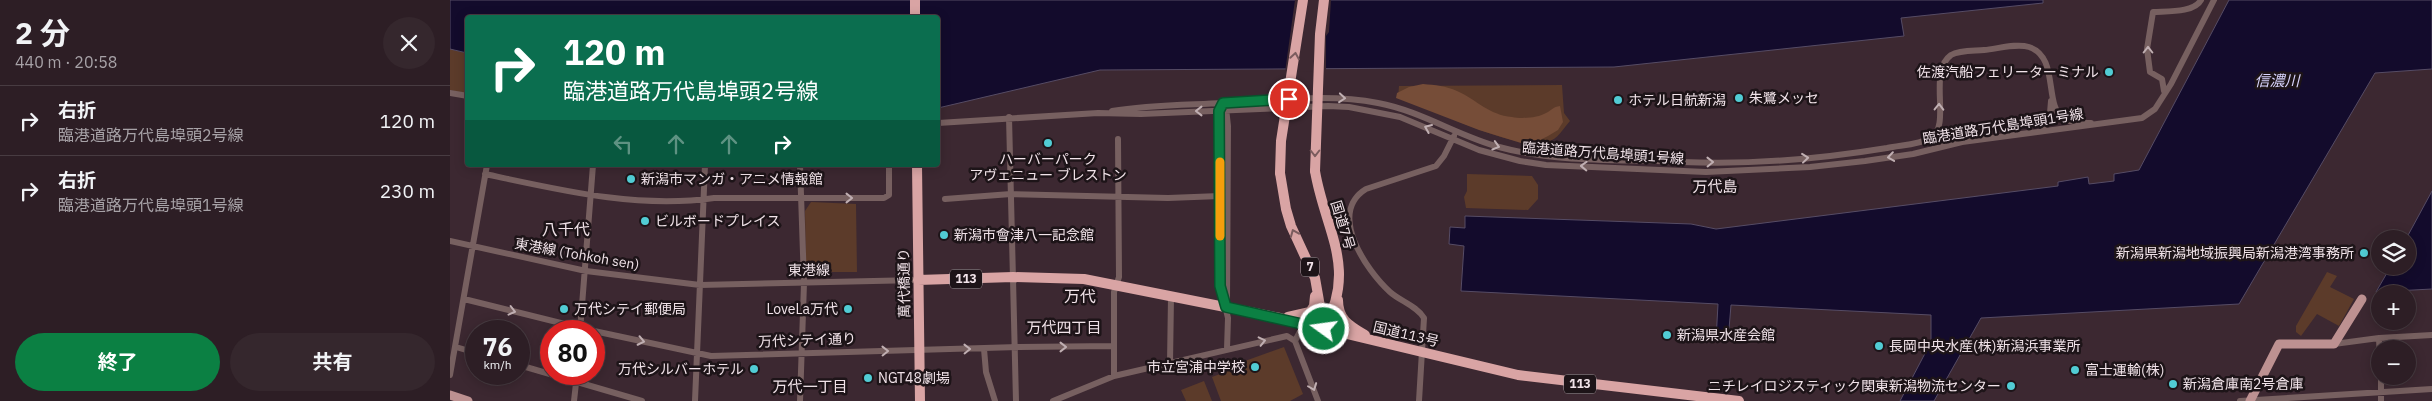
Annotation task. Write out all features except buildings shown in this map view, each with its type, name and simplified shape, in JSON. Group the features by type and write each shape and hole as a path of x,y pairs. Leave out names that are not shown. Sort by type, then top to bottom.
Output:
{"highway":[{"path":"915,0 915,15"},
{"name":"7","path":"1303,0 1281,141 1280,174 1291,226 1315,278 1324,329"},
{"name":"国道7号","path":"1324,0 1320,34 1315,171 1319,194 1337,247 1340,277 1333,307 1324,329"},
{"name":"萬代橋通り","path":"917,167 920,401"},
{"path":"1340,277 1338,309 1341,318 1348,325 1374,340"},
{"path":"1280,318 1302,315 1312,310 1316,297 1313,287 1315,278"},
{"name":"国道113号","path":"918,280 1084,279 1280,318 1518,376 1739,401"}],"main road":[{"path":"2251,401 2279,344 2334,344 2362,300"},
{"path":"450,395 468,401"}],"street":[{"path":"2164,91 2162,79 2150,72 2147,49 2153,12 2191,8 2198,5 2200,0"},
{"path":"2095,124 2142,118 2154,109 2164,91 2171,84 2214,0"},
{"name":"臨港道路万代島埠頭1号線","path":"1098,113 1168,105 1303,98 1351,99 1394,107 1498,147 1545,156 1706,162 1771,161 1855,153 1920,142 1936,134 1939,123 1942,68 1946,60 1957,53 2029,47 2043,59 2052,87 2056,109 2062,118 2071,122 2095,124"},
{"path":"2043,131 2050,113 2052,87"},
{"path":"450,93 465,96"},
{"path":"1223,103 1219,111 1220,286 1226,307"},
{"path":"1223,103 1228,111 1226,349"},
{"name":"臨港道路万代島埠頭1号線","path":"940,124 1009,117 1098,113 1228,111 1328,106 1357,108 1400,117 1489,153 1529,163 1700,172 1810,167 1913,154 1956,144 2095,124"},
{"path":"1009,117 1016,401"},
{"path":"1419,401 1425,321 1423,315 1389,291 1372,271 1353,235 1349,224 1349,208 1357,196 1366,189 1436,166 1444,156 1457,131"},
{"path":"1936,134 1943,140 1956,144"},
{"path":"1114,376 1114,292 1119,277 1118,139"},
{"path":"450,375 487,167"},
{"path":"581,320 594,167"},
{"path":"695,401 705,167"},
{"path":"800,167 804,283 800,401"},
{"path":"485,174 592,197 691,201 704,199 800,197 884,198 889,195 889,167"},
{"path":"945,199 1011,194 1118,198 1220,196"},
{"name":"東港線 (Tohkoh sen)","path":"450,241 586,272 700,285"},
{"name":"東港線","path":"700,285 918,280"},
{"path":"1170,362 1171,297"},
{"name":"万代シテイ通り","path":"464,300 541,320"},
{"path":"1295,341 1304,324"},
{"name":"万代シテイ通り","path":"605,334 711,356 801,352 1114,346"},
{"path":"1054,401 1114,376 1286,336 1295,341 1318,401"},
{"path":"2334,344 2379,338 2432,336"},
{"path":"456,347 465,350"},
{"path":"984,349 986,372 995,401"},
{"path":"574,401 576,385"},
{"path":"586,385 642,401"},
{"path":"2381,385 2382,401"},
{"path":"2240,401 2432,389"}],"shaded area":[{"path":"450,49 465,53 465,94 450,90"},
{"path":"1423,84 1453,89 1483,107 1504,116 1516,118 1539,116 1560,106 1563,122 1558,130 1534,143 1521,143 1479,130 1396,98 1397,93 1409,87"},
{"path":"1562,85 1564,113 1570,121 1555,139 1537,143 1498,136 1398,98 1399,86"},
{"path":"1467,174 1532,176 1538,185 1538,199 1528,210 1466,208 1464,197 1467,191"},
{"path":"811,202 856,204 857,272 806,272 805,211"},
{"path":"2327,272 2337,276 2330,287 2354,299 2339,326 2317,314 2301,336 2296,332 2296,326"},
{"name":"市立宮浦中学校","path":"1284,347 1303,394 1290,401 1221,401 1212,377 1220,374 1220,370"},
{"path":"1204,381 1212,401 1186,401 1181,390"}],"water":[{"path":"450,0 2043,0 2043,3 1901,18 1904,36 1614,67 1100,70 940,108 940,15 465,15 465,53 450,49"},
{"name":"信濃川","path":"2229,0 2432,0 2432,69 2375,73 2239,304 1981,318 1934,401 1900,401 1931,342 1931,315 1731,305 1728,341 1716,340 1718,304 1461,291 1464,246 1449,244 1450,227 1465,228 1465,216 1691,224 1716,229 2058,186 2058,182 2088,177 2089,184 2114,181 2114,174 2139,170"},
{"path":"2432,191 2432,289 2416,290 2416,285 2380,285 2386,275 2416,275 2416,230 2411,230"}],"pier":[{"path":"1295,0 1331,0 1329,32 1326,36 1326,71 1285,72"}],"slow traffic":[{"path":"1220,162 1220,236"}],"place":[{"name":"佐渡汽船フェリーターミナル","path":"2109,72"},
{"name":"朱鷺メッセ","path":"1739,98"},
{"name":"ホテル日航新潟","path":"1618,100"},
{"name":"ハーバーパーク アヴェニュー ブレストン","path":"1048,143"},
{"name":"新潟市マンガ・アニメ情報館","path":"631,179"},
{"name":"ビルボードプレイス","path":"645,221"},
{"name":"新潟市會津八一記念館","path":"944,235"},
{"name":"新潟県新潟地域振興局新潟港湾事務所","path":"2364,253"},
{"name":"万代シテイ郵便局","path":"564,309"},
{"name":"LoveLa万代","path":"848,309"},
{"name":"新潟県水産会館","path":"1667,335"},
{"name":"長岡中央水産(株)新潟浜事業所","path":"1879,346"},
{"name":"市立宮浦中学校","path":"1255,367"},
{"name":"万代シルバーホテル","path":"754,369"},
{"name":"富士運輸(株)","path":"2075,370"},
{"name":"NGT48劇場","path":"868,378"},
{"name":"新潟倉庫南2号倉庫","path":"2173,384"},
{"name":"ニチレイロジスティック関東新潟物流センター","path":"2011,386"}],"district":[{"name":"万代島","path":"1715,187"},
{"name":"八千代","path":"566,229"},
{"name":"万代","path":"1080,296"},
{"name":"万代四丁目","path":"1064,328"},
{"name":"万代一丁目","path":"810,387"}],"route":[{"path":"1289,99 1223,103 1219,111 1220,286 1226,307 1324,329"}]}
